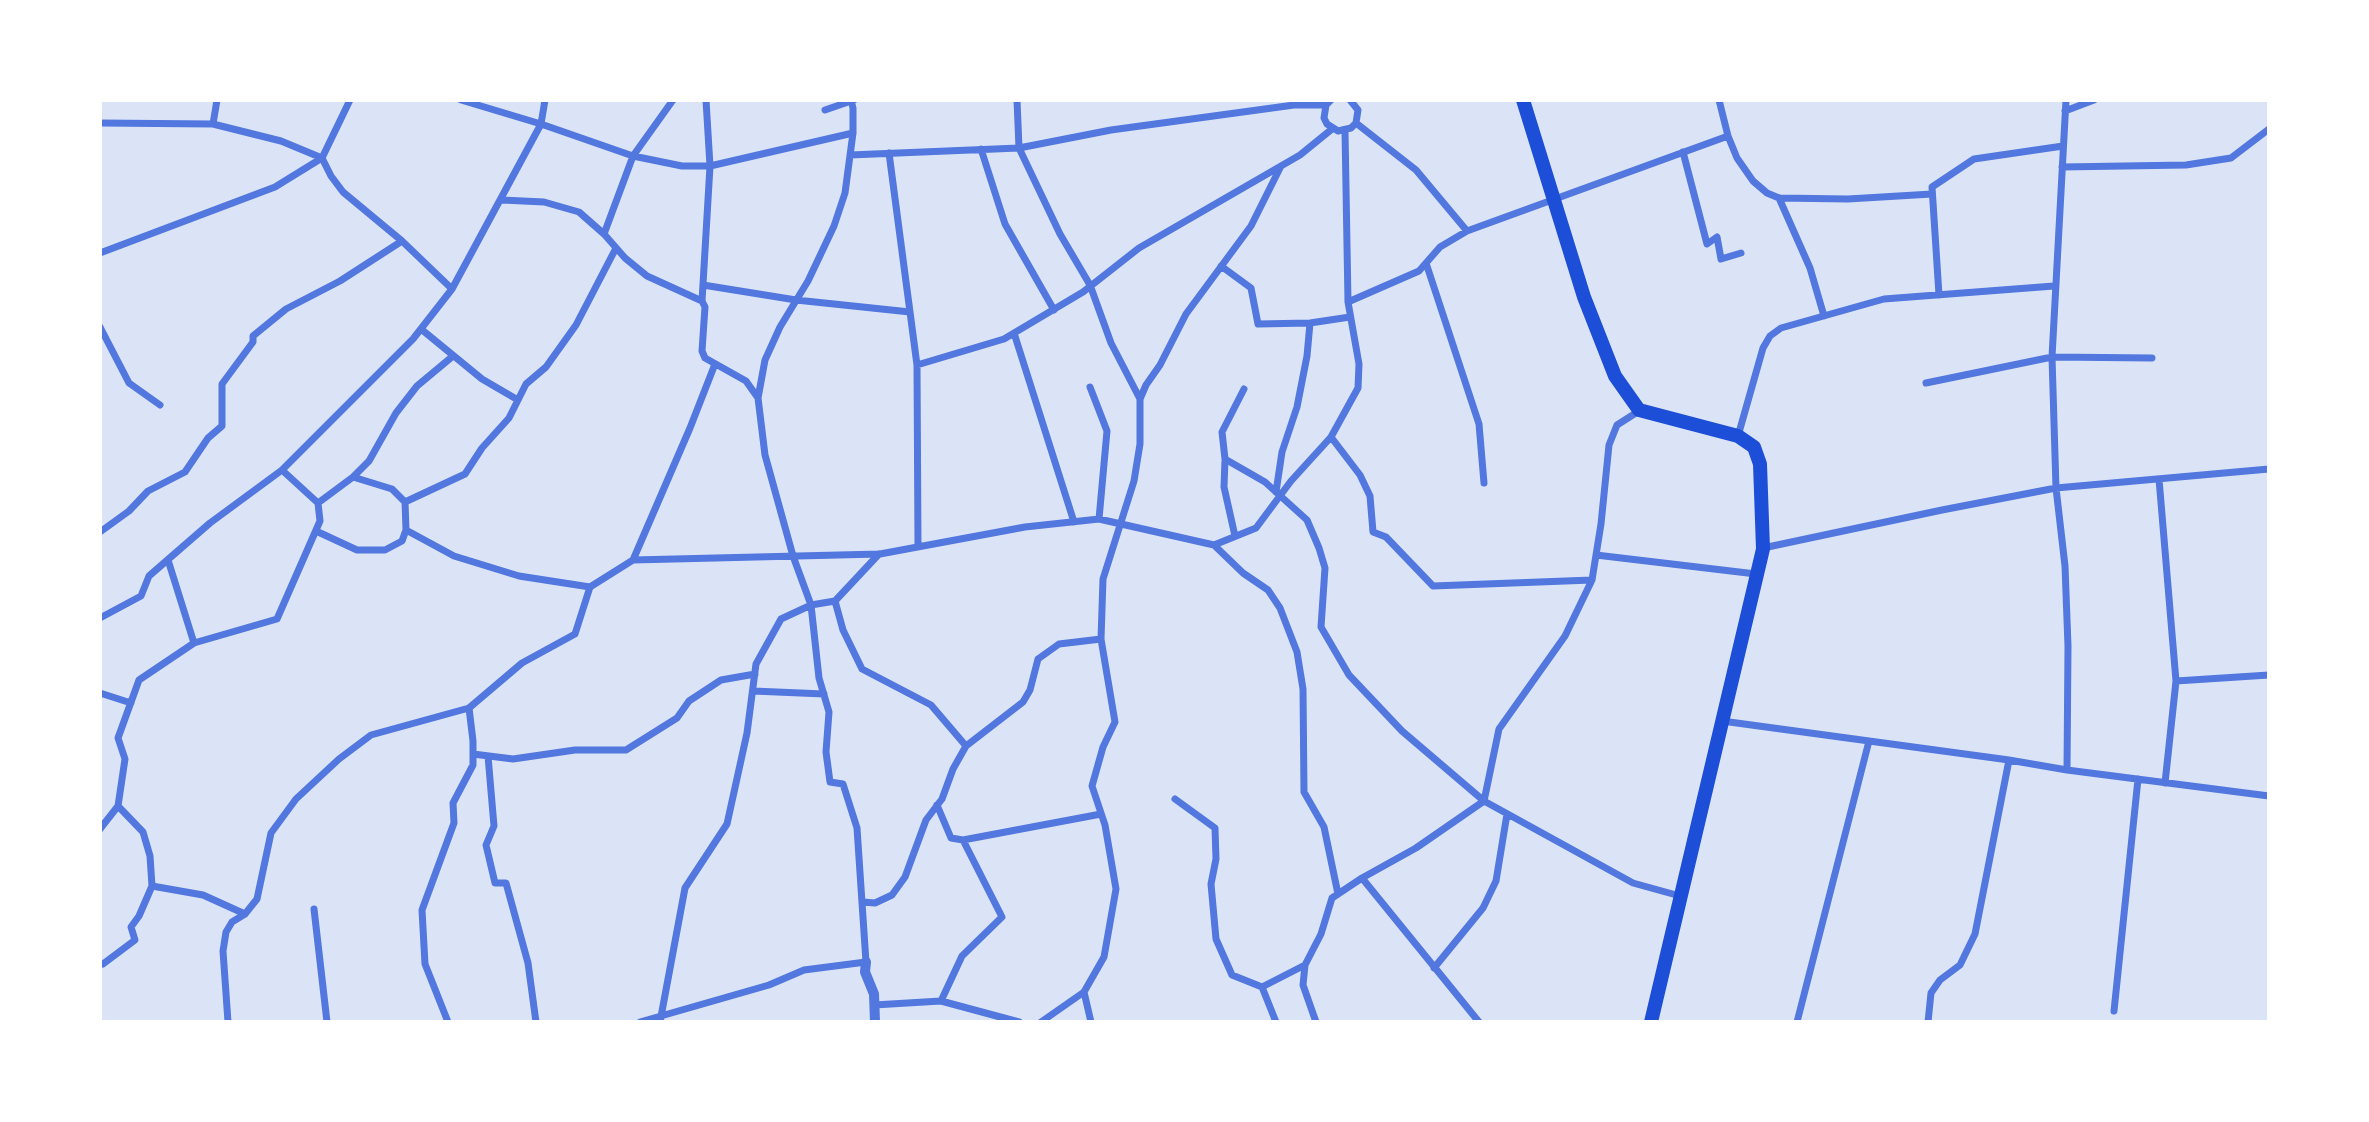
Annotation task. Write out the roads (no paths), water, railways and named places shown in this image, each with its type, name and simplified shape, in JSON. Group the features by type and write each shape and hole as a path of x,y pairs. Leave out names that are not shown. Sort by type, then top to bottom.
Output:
{"main road":[{"path":"1523,100 1584,297 1615,376 1639,410 1738,436 1754,446 1760,464 1762,549 1651,1022"}],"street":[{"path":"213,124 217,100"},
{"path":"100,253 275,187 322,158 350,100"},
{"path":"461,100 633,156 682,166 710,166 853,133"},
{"path":"100,618 141,596 149,576 210,523 282,470 421,329 452,289 502,200 541,124 545,100"},
{"path":"604,234 633,156 673,100"},
{"path":"706,100 710,166 702,301 705,307 702,351 705,358 746,381 758,398"},
{"path":"825,110 852,100 853,133 845,193 834,226 808,281 780,327 765,360 758,398 765,455 793,556 811,605 819,678 829,712 826,752 830,782 844,784 857,828 865,972 874,994 875,1022"},
{"path":"1017,100 1019,148 1060,234 1090,285 1111,343 1140,399"},
{"path":"1719,100 1737,158 1753,181 1767,193 1779,198 1848,199 1932,194"},
{"path":"2066,100 2052,357 2056,488 2065,566 2068,646 2067,770"},
{"path":"2065,111 2094,100"},
{"path":"850,155 1019,148 1111,130 1329,101 1324,118 1332,129 1345,131 1356,123 1358,117 1355,101"},
{"path":"100,123 213,124 281,141 322,158 343,192 402,241 452,289"},
{"path":"1356,123 1416,170 1467,231"},
{"path":"917,365 1004,339 1083,292 1139,248 1300,155 1332,129"},
{"path":"2062,167 2186,165 2231,158 2269,129"},
{"path":"1214,545 1256,528 1278,494 1331,437 1358,388 1359,364 1348,302 1345,131"},
{"path":"1348,302 1419,271 1440,247 1467,231 1728,136"},
{"path":"1939,295 1932,187 1974,159 2063,146"},
{"path":"981,149 1004,224 1054,310"},
{"path":"1683,152 1707,244 1717,237 1721,259 1741,253"},
{"path":"889,153 917,365 918,547"},
{"path":"1041,1022 1084,992 1104,957 1116,889 1101,814 1092,786 1103,747 1115,722 1101,639 1103,579 1133,481 1140,444 1140,399 1186,314 1251,226 1281,166"},
{"path":"1779,198 1810,268 1824,316"},
{"path":"502,200 544,202 579,212 647,276 702,301"},
{"path":"100,532 129,511 148,491 185,472 208,438 222,426 222,384 253,342 253,336 286,309 340,281 402,241"},
{"path":"405,502 465,474 482,448 509,418 526,384 546,367 576,325 616,248"},
{"path":"1426,263 1479,424 1485,483"},
{"path":"1221,266 1251,288 1258,324 1310,323 1350,317"},
{"path":"703,285 796,300 910,312"},
{"path":"1738,436 1763,348 1770,336 1781,328 1884,299 2054,286"},
{"path":"1278,494 1282,452 1297,407 1310,323"},
{"path":"100,327 129,383 160,405"},
{"path":"421,329 482,379 518,400"},
{"path":"1014,333 1074,522"},
{"path":"318,503 353,477 369,461 396,413 417,386 453,356"},
{"path":"1926,383 2052,357 2152,358"},
{"path":"633,560 715,364"},
{"path":"1090,387 1107,431 1098,519"},
{"path":"1235,536 1224,487 1222,432 1244,389"},
{"path":"1316,1022 1303,985 1305,965 1321,934 1332,898 1416,848 1484,801 1499,729 1565,636 1592,580 1609,445 1617,425 1639,410"},
{"path":"1331,437 1360,475 1370,496 1373,532 1386,537 1433,586 1592,580"},
{"path":"1225,458 1265,482 1307,520 1325,568 1321,627 1349,676 1402,731 1484,801 1633,883 1680,896"},
{"path":"1762,549 2056,488 2269,469 2269,477"},
{"path":"100,830 118,806 125,760 118,738 139,680 194,643 277,619 320,521 318,503 282,470"},
{"path":"316,531 357,550 385,550 402,541 406,530 405,502 392,489 353,477"},
{"path":"2159,479 2176,681 2165,783"},
{"path":"228,1022 223,951 226,932 232,922 245,914 257,899 271,833 296,799 371,735 468,708 522,663 575,634 590,587 633,560 880,554 1025,527 1098,519 1214,545 1243,573 1268,590 1280,608 1297,652 1303,689 1304,792 1324,827 1338,894"},
{"path":"406,530 454,556 519,576 590,587"},
{"path":"660,1020 685,888 727,824 747,733 756,664 780,619 811,605 835,601 880,554"},
{"path":"1595,555 1756,574"},
{"path":"168,560 194,643"},
{"path":"835,601 843,630 862,669 931,705 965,746"},
{"path":"863,902 875,903 892,895 905,877 926,820 942,799 965,746 1023,702 1030,690 1038,659 1059,644 1101,639"},
{"path":"473,754 513,759 575,750 626,750 677,718 689,701 721,680 755,674"},
{"path":"2176,681 2269,675"},
{"path":"752,691 824,694"},
{"path":"100,693 131,703"},
{"path":"448,1022 425,964 422,910 454,823 453,803 473,765 468,708"},
{"path":"1721,720 2269,796"},
{"path":"1797,1022 1869,741"},
{"path":"488,756 494,826 486,845 495,883 506,883 525,950 536,1022"},
{"path":"1928,1022 1931,993 1940,980 1960,965 1975,934 2009,760"},
{"path":"2114,1011 2138,779"},
{"path":"1175,799 1215,828 1216,859 1211,884 1216,939 1231,975 1262,987 1276,1022"},
{"path":"937,805 951,838 963,840 1101,814"},
{"path":"103,964 135,940 131,927 152,887 150,856 144,832 118,806"},
{"path":"1434,968 1483,908 1496,881 1507,814"},
{"path":"941,1001 962,957 1002,917 963,840"},
{"path":"1362,878 1479,1022"},
{"path":"152,887 203,894 245,914"},
{"path":"314,909 327,1022"},
{"path":"640,1022 660,1020 769,985 804,970 866,962"},
{"path":"1262,987 1305,965"},
{"path":"1084,992 1091,1022"},
{"path":"874,1005 941,1001 1019,1022"}]}
